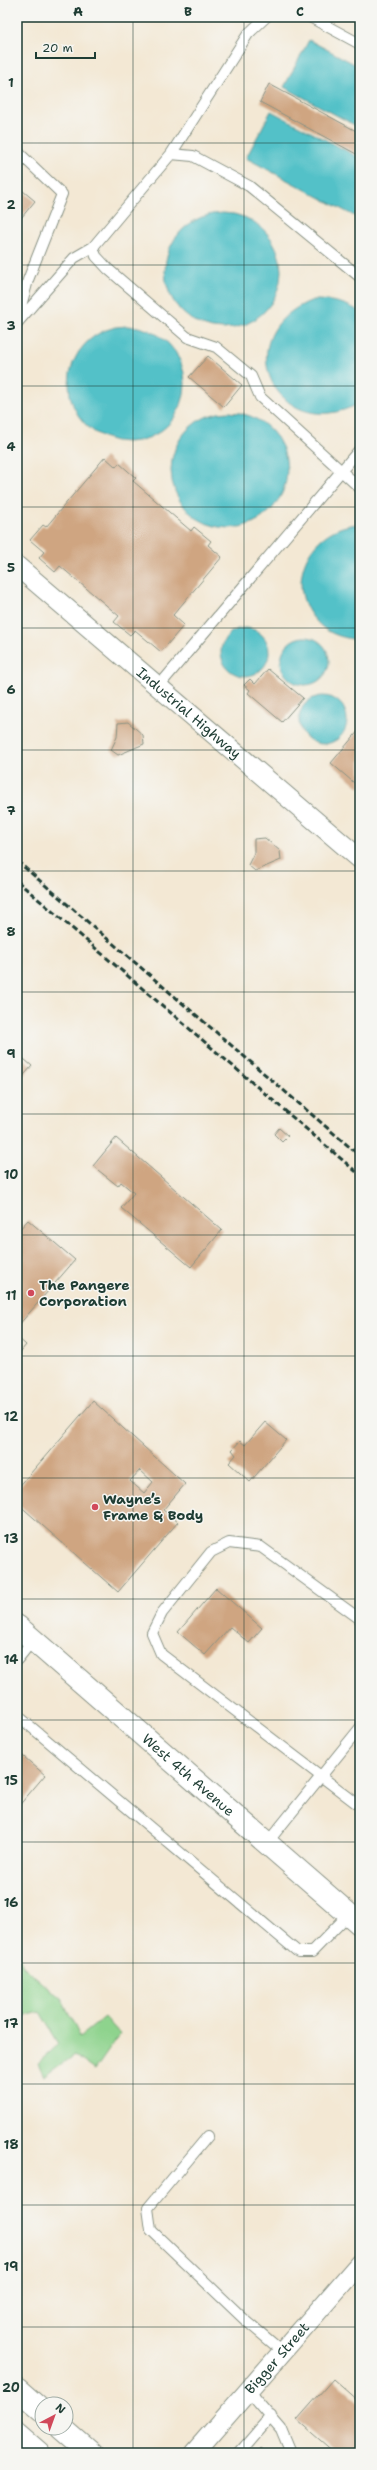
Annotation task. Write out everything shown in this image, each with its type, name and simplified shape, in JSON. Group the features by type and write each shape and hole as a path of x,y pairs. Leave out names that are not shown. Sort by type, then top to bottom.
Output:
{"main road":[{"name":"West 4th Avenue","path":"17,1626 354,1919"},
{"path":"17,2390 34,2404"},
{"path":"17,2434 39,2453"},
{"path":"71,2436 91,2453"}],"street":[{"name":"Industrial Highway","path":"17,566 360,859"},
{"name":"Bigger Street","path":"194,2453 249,2392 360,2263"}],"lane":[{"path":"17,322 74,258 93,247 171,154 248,34 266,17"},
{"path":"310,17 360,44"},
{"path":"17,151 62,194 28,280 17,322"},
{"path":"171,154 193,156 249,186 360,277"},
{"path":"93,247 96,256 108,269 187,337 216,347 251,376 260,397 340,472 360,488"},
{"path":"158,687 360,449"},
{"path":"360,1619 261,1547 229,1543 211,1552 162,1613 152,1634 161,1654 360,1806"},
{"path":"17,1660 33,1640"},
{"path":"17,1715 298,1952 312,1952 354,1919"},
{"path":"267,1843 360,1728"},
{"path":"208,2136 148,2208 151,2230 244,2319 283,2352"},
{"path":"249,2392 281,2429 291,2453"},
{"path":"239,2453 271,2416"}],"green space":[{"path":"17,1954 24,1967 62,1999 80,2037 105,2017 120,2034 95,2070 74,2055 44,2076 38,2063 59,2044 40,2012 17,2018"}],"water":[{"path":"309,40 360,67 360,128 284,87"},
{"path":"271,111 360,158 360,219 246,158"},
{"path":"223,213 245,218 264,230 276,249 281,271 276,293 264,312 245,324 223,329 201,324 182,312 170,293 165,271 170,249 182,230 201,218"},
{"path":"313,300 338,302 360,312 360,403 330,413 305,411 285,399 272,381 266,359 271,337 286,316"},
{"path":"127,326 149,331 168,343 180,362 185,384 180,406 168,425 149,437 127,442 105,437 86,425 74,406 69,384 74,362 86,343 105,331"},
{"path":"229,412 251,417 270,429 282,448 287,470 282,492 270,511 251,523 229,528 207,523 188,511 176,492 171,470 176,448 188,429 207,417"},
{"path":"360,524 360,640 358,640 334,634 321,626 309,611 302,595 301,578 305,562 314,547 326,536 341,527"},
{"path":"240,628 250,628 259,632 265,638 268,643 268,661 259,672 250,676 240,676 231,672 225,666 221,657 221,647 225,638 231,632"},
{"path":"300,637 310,637 319,641 325,647 328,652 328,670 319,681 310,685 300,685 291,681 285,675 281,666 281,656 285,647 291,641"},
{"path":"318,696 328,696 337,700 343,706 346,711 346,729 337,740 328,744 318,744 309,740 303,734 299,725 299,715 303,706 309,700"}],"building":[{"path":"269,84 360,133 360,156 260,102"},
{"path":"17,186 35,201 17,223"},
{"path":"208,356 242,385 224,407 189,377"},
{"path":"105,457 116,467 119,463 136,478 133,481 191,531 194,527 211,541 208,545 222,557 173,615 184,625 161,652 135,630 130,635 114,622 119,616 60,566 55,572 39,558 44,552 30,540 43,525 46,527"},
{"path":"268,669 303,698 282,722 248,693 250,690 244,685 250,679 255,684"},
{"path":"128,722 143,735 144,744 118,755 111,750 117,737 118,723"},
{"path":"360,729 360,788 331,763"},
{"path":"265,838 280,851 281,860 255,871 248,865 254,853 254,839"},
{"path":"17,1053 32,1066 17,1083"},
{"path":"279,1128 288,1136 282,1142 274,1134"},
{"path":"116,1138 222,1230 191,1267 121,1208 134,1193 121,1182 118,1186 93,1166"},
{"name":"The Pangere Corporation","path":"28,1220 75,1260 17,1327 17,1232"},
{"name":"The Pangere Corporation","path":"17,1337 26,1345 17,1356"},
{"path":"93,1401 185,1484 163,1510 178,1522 118,1592 17,1503 17,1489","holes":["140,1470 153,1482 144,1493 130,1481"]},
{"path":"265,1422 286,1440 250,1482 229,1463 236,1455 232,1450 240,1441 245,1445"},
{"path":"216,1588 262,1628 249,1643 230,1627 205,1655 178,1632"},
{"path":"17,1751 45,1775 17,1808"},
{"path":"333,2379 360,2403 360,2453 335,2453 297,2420"},
{"path":"260,2448 266,2453 256,2453"}],"railway":[{"path":"17,861 360,1156"},
{"path":"17,881 360,1175"}],"place":[{"name":"The Pangere Corporation","path":"31,1293"},
{"name":"Wayne’s Frame & Body","path":"95,1507"}]}
